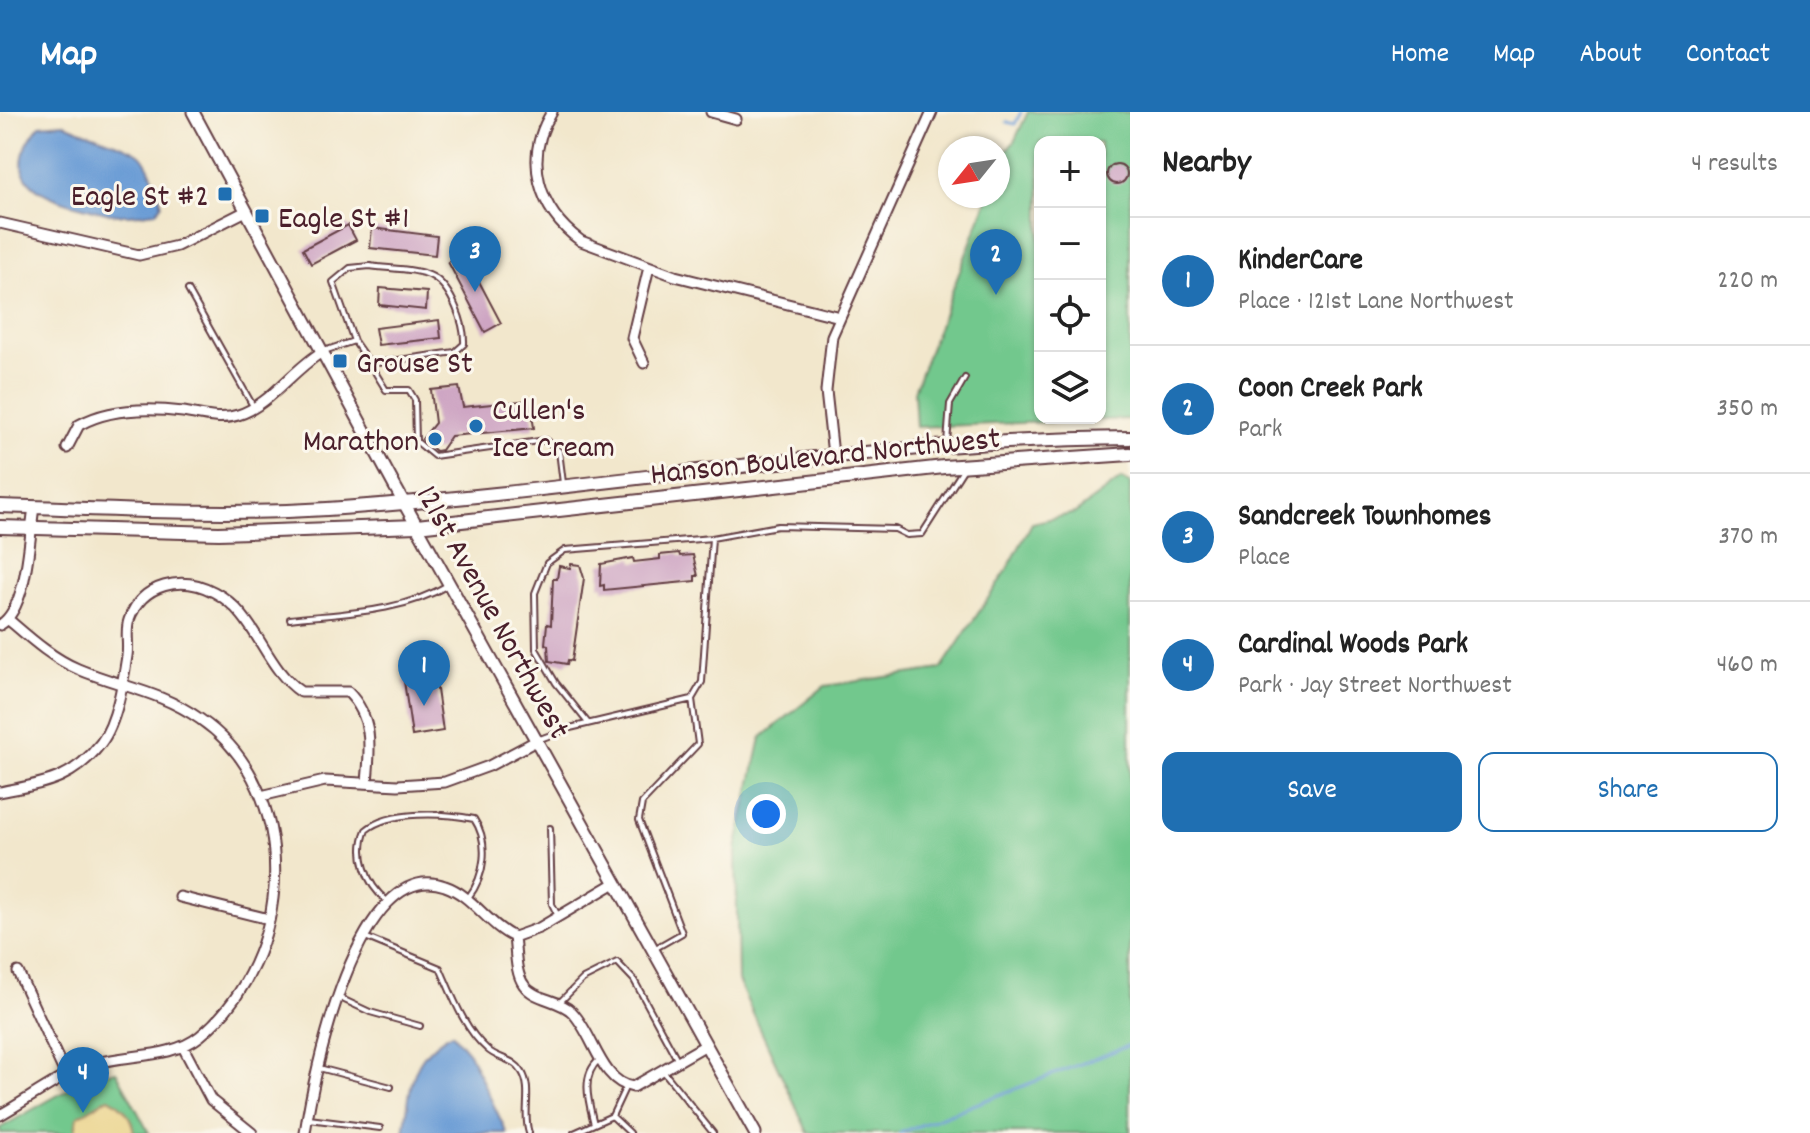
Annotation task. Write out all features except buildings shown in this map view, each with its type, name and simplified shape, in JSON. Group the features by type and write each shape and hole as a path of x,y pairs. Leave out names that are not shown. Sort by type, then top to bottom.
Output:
{"main road":[{"name":"Hanson Boulevard Northwest","path":"0,506 253,513 403,503 947,445 1130,438"},
{"path":"716,490 733,481 935,460 945,453 947,445"},
{"name":"Hanson Boulevard Northwest","path":"0,527 245,533 417,526 716,490 965,465 1130,454"}],"street":[{"name":"121st Avenue Northwest","path":"193,112 403,503 755,1133"},
{"path":"552,112 539,140 535,159 546,206 581,241 675,276 840,317"},
{"path":"711,112 736,119"},
{"path":"833,455 826,372 832,336 932,112"},
{"path":"0,223 139,255 177,246 246,211"},
{"path":"644,363 632,338 649,267"},
{"path":"67,448 79,425 100,417 147,410 214,418 240,415 254,408 300,365 322,352"},
{"path":"0,1115 89,1066 183,1047 201,1035 229,1005 250,973 269,919 276,854 261,796 237,756 202,720 144,689 120,684 58,658 5,622 26,572 34,507"},
{"path":"0,792 58,780 86,758 110,729 127,655 127,622 139,600 162,584 206,588 234,605 250,623 287,683 301,692 348,692 358,703 371,741 367,782"},
{"path":"261,796 325,781 398,785 445,782 489,766 538,740"},
{"path":"305,1133 319,1068 352,957 386,900 403,889 424,883 446,886 514,937 523,984 531,993 570,1010 585,1027 610,1074 626,1086 633,1087 706,1045"},
{"path":"514,937 559,917 615,883"},
{"path":"180,897 269,919"},
{"path":"18,972 67,1078"},
{"path":"183,1047 211,1100 252,1133"}],"lane":[{"path":"370,364 455,352 464,344 465,328 444,288 433,276 370,266 340,272 333,282 354,341 386,390 409,390 415,400 416,441 434,456 546,440 559,451 563,485"},
{"path":"188,290 254,408"},
{"path":"322,352 354,341"},
{"path":"947,445 950,404 965,378"},
{"path":"588,723 556,683 536,649 535,593 547,563 565,550 712,538 778,526 895,529 907,535 922,534 965,465"},
{"path":"653,950 682,933 639,820 642,803 698,744 692,699 702,682 712,538"},
{"path":"290,619 406,604 427,597 450,583"},
{"path":"538,740 588,723 692,699"},
{"path":"386,900 369,882 362,852 366,830 376,822 396,818 457,816 474,819 484,833 481,881 467,900"},
{"path":"550,828 552,904 559,917"},
{"path":"364,936 440,968 455,1002 479,1040 489,1052 515,1061 525,1075 529,1133"},
{"path":"559,1003 583,979 617,962 634,980 678,1061"},
{"path":"340,998 370,1012 420,1026"},
{"path":"594,1124 587,1079 591,1067 601,1059"},
{"path":"319,1068 391,1087"},
{"path":"663,1070 713,1133"},
{"path":"574,1133 612,1116 626,1086"},
{"path":"612,1116 630,1133"},
{"path":"307,1119 380,1128"}],"green space":[{"path":"1028,112 1130,112 1130,419 1106,420 1106,136 1034,136 1034,423 916,427 914,391 984,208 1010,208 1010,147"},
{"path":"1121,479 1130,483 1130,1133 808,1133 738,981 736,849 761,738 825,686 941,669 1007,570 1032,523 1075,513"},
{"path":"116,1071 149,1133 0,1133 0,1128 85,1080"}],"sand":[{"path":"109,1098 126,1112 134,1133 75,1133 77,1117"}],"water":[{"path":"63,123 142,157 162,204 156,212 109,214 65,202 37,189 23,169 28,142 40,125"},
{"path":"452,1033 469,1053 507,1133 404,1133 411,1088 419,1063 438,1042"}],"waterway":[{"path":"1007,122 1015,124 1021,112"},
{"path":"900,1133 1130,1045"}],"place":[{"name":"Eagle St #2","path":"225,194"},
{"name":"Eagle St #1","path":"262,216"},
{"name":"Sandcreek Townhomes","path":"475,292"},
{"name":"Coon Creek Park","path":"996,295"},
{"name":"Grouse St","path":"340,361"},
{"name":"Cullen's Ice Cream","path":"476,426"},
{"name":"Marathon","path":"435,439"},
{"name":"KinderCare","path":"424,706"},
{"name":"Cardinal Woods Park","path":"83,1113"}]}
